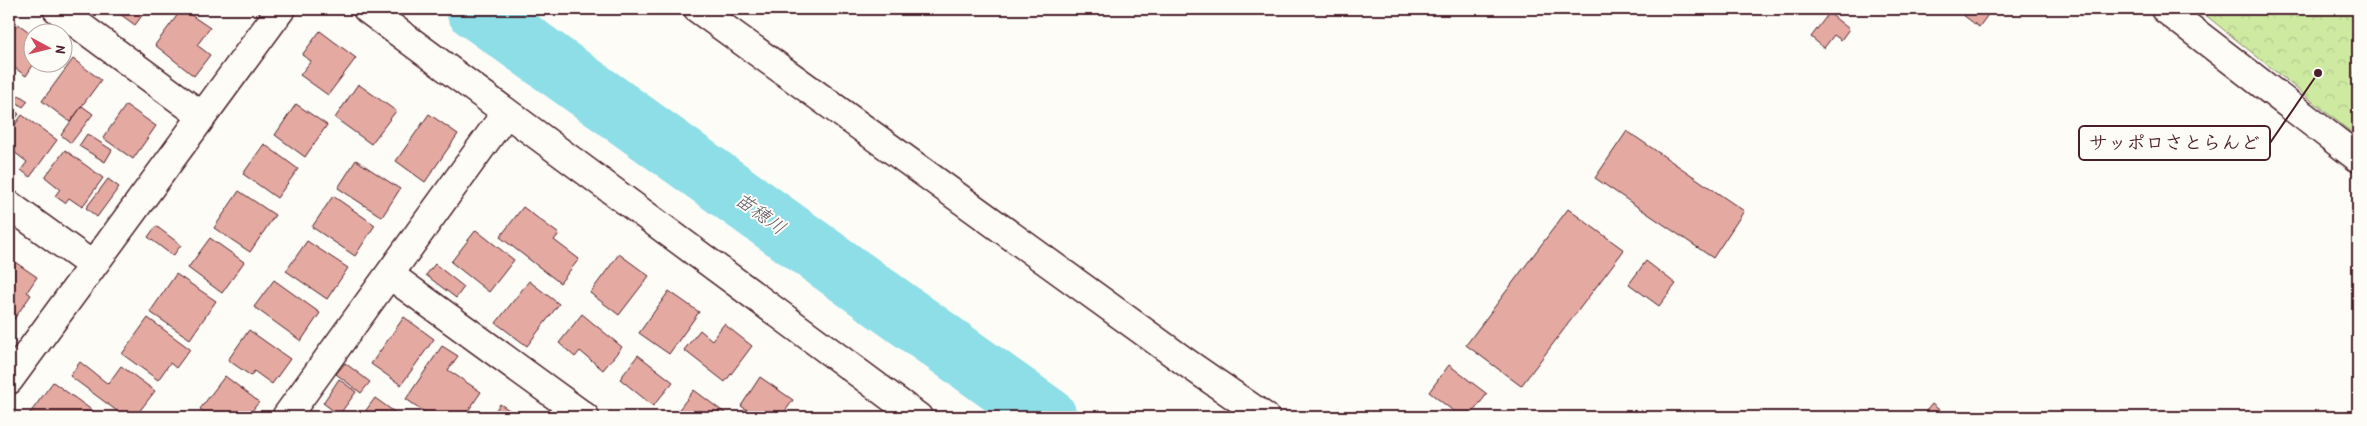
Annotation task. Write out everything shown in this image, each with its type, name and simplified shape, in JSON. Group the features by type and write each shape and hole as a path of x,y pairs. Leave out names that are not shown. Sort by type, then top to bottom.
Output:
{"street":[{"path":"57,9 202,116"},
{"path":"9,380 281,9"},
{"path":"367,9 918,417"},
{"path":"698,9 1163,346 1265,417"},
{"path":"2164,9 2358,158"},
{"path":"286,417 506,113"},
{"path":"9,205 92,265"},
{"path":"390,275 586,417"}],"green space":[{"path":"2198,9 2358,9 2358,138"}],"building":[{"path":"113,9 147,9 135,25"},
{"path":"182,9 210,28 197,45 210,55 194,76 155,45"},
{"path":"1955,9 1992,9 1979,27"},
{"path":"1829,13 1849,29 1841,40 1834,35 1824,48 1811,37"},
{"path":"18,24 22,27 22,72 29,72 26,76 9,64 9,36"},
{"path":"320,31 356,58 328,95 300,75 311,61 302,55"},
{"path":"73,59 101,80 70,122 42,101 63,72 72,72"},
{"path":"358,84 396,111 371,144 335,118"},
{"path":"19,95 28,101 23,107 15,101"},
{"path":"296,104 327,125 305,157 275,135"},
{"path":"126,105 156,126 133,159 103,138"},
{"path":"82,106 93,114 71,143 61,135"},
{"path":"11,108 19,114 15,119 9,114"},
{"path":"429,114 458,134 425,182 396,161"},
{"path":"22,115 57,140 30,177 21,170 27,162 9,148 9,133"},
{"path":"1627,131 1744,211 1713,258 1595,178"},
{"path":"87,134 112,150 105,162 79,146"},
{"path":"264,144 298,169 277,198 243,174"},
{"path":"65,150 103,178 82,207 69,198 65,203 55,196 60,189 45,177"},
{"path":"356,160 400,189 382,217 338,188"},
{"path":"108,179 119,187 97,217 86,208"},
{"path":"239,191 275,215 250,252 214,228"},
{"path":"333,196 375,225 355,256 312,227"},
{"path":"523,207 559,234 554,240 579,259 560,283 500,237"},
{"path":"1568,209 1624,250 1521,386 1466,345"},
{"path":"156,226 181,245 173,256 148,237"},
{"path":"476,230 514,260 489,292 451,262"},
{"path":"210,238 244,262 222,293 188,268"},
{"path":"307,241 348,268 327,299 286,271"},
{"path":"619,254 649,276 619,315 590,293"},
{"path":"9,258 37,277 27,292 31,295 9,326"},
{"path":"1646,261 1676,284 1659,306 1629,284"},
{"path":"435,264 464,287 456,298 426,275"},
{"path":"176,274 216,301 190,339 150,312"},
{"path":"274,280 320,313 301,341 254,307"},
{"path":"529,281 559,304 527,346 496,323"},
{"path":"669,291 699,312 669,354 639,333"},
{"path":"582,314 622,347 603,370 580,351 575,357 559,343"},
{"path":"404,317 434,339 401,385 371,364"},
{"path":"148,318 190,349 176,368 170,363 158,380 122,354"},
{"path":"724,324 752,346 725,382 684,350 700,330 712,340"},
{"path":"249,330 290,359 272,384 254,371 251,376 228,360"},
{"path":"442,346 458,356 448,370 481,392 464,417 432,417 406,399"},
{"path":"638,355 673,382 653,406 620,379"},
{"path":"80,362 108,384 121,366 155,391 135,417 125,417 70,376"},
{"path":"345,363 370,382 361,393 336,374"},
{"path":"1449,365 1487,394 1469,417 1461,417 1429,392"},
{"path":"225,376 259,402 247,417 236,417 229,412 225,417 211,417 200,409"},
{"path":"760,377 793,400 781,417 758,417 741,406"},
{"path":"339,379 356,392 339,415 323,403"},
{"path":"53,382 100,416 27,417"},
{"path":"694,390 730,417 673,417"},
{"path":"375,398 400,416 361,417"},
{"path":"500,404 520,417 491,417"},
{"path":"1932,404 1948,417 1921,417"}],"waterway":[{"name":"苗穂川","path":"476,9 1047,417"}],"place":[{"name":"サッポロさとらんど","path":"2318,73"}]}
